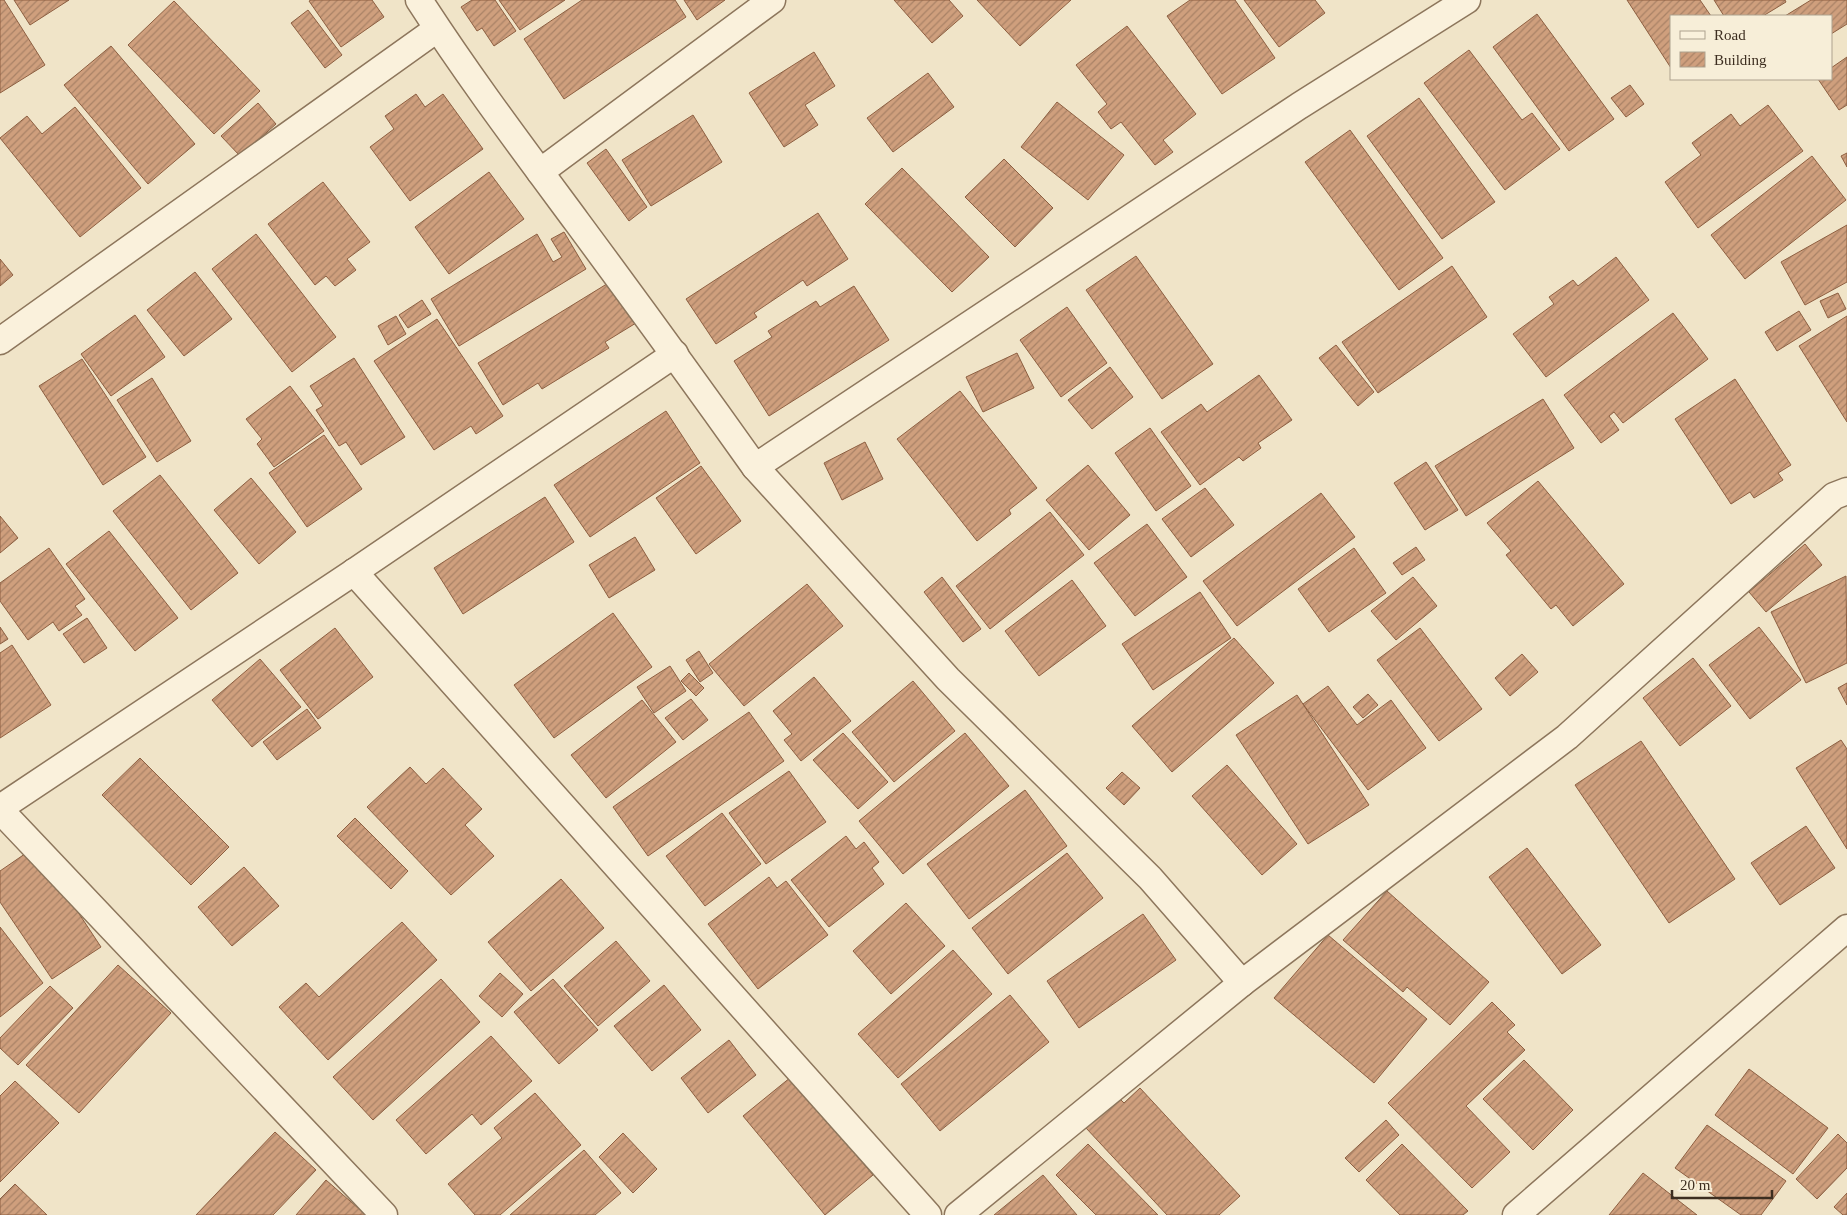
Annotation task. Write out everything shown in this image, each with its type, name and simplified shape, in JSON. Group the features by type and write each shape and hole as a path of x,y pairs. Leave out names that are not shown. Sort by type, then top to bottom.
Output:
{"street":[{"path":"419,0 540,172 675,354 754,467 948,679 1150,878 1242,982"},
{"path":"540,172 772,0"},
{"path":"754,467 1299,106 1468,0"},
{"path":"0,341 438,29"},
{"path":"384,1215 0,809 675,354"},
{"path":"958,1215 1242,982 1568,737 1834,496 1847,491"},
{"path":"354,572 928,1215"},
{"path":"1516,1215 1847,928"}],"building":[{"path":"0,0 4,0 45,65 0,93"},
{"path":"14,0 69,0 30,25"},
{"path":"372,0 384,17 341,47 309,1"},
{"path":"472,0 495,0 516,31 494,46 482,28 477,31 461,7"},
{"path":"499,0 565,0 520,30"},
{"path":"582,0 675,0 686,17 564,99 524,39"},
{"path":"684,0 725,0 697,20"},
{"path":"894,0 949,0 963,16 932,43"},
{"path":"977,0 1071,0 1020,46"},
{"path":"1190,0 1235,0 1275,58 1222,94 1167,16"},
{"path":"1244,0 1315,0 1325,13 1279,47"},
{"path":"1627,0 1700,0 1710,15 1670,15 1670,66"},
{"path":"1714,0 1785,0 1786,2 1765,15 1723,15"},
{"path":"1811,0 1847,0 1847,24 1832,33 1832,15 1787,15"},
{"path":"174,1 260,91 214,134 128,45"},
{"path":"308,10 342,55 325,68 291,23"},
{"path":"1537,14 1614,119 1569,151 1493,47"},
{"path":"1127,26 1196,114 1163,140 1173,152 1155,165 1121,122 1111,129 1098,112 1107,104 1076,65"},
{"path":"111,46 195,144 148,184 64,85"},
{"path":"1469,50 1522,120 1532,113 1560,149 1505,190 1424,83"},
{"path":"814,52 835,86 805,105 818,125 784,147 749,93"},
{"path":"1847,57 1847,105 1839,110 1819,80 1832,80 1832,67"},
{"path":"928,73 954,107 893,152 867,118"},
{"path":"1630,85 1644,104 1626,117 1611,98"},
{"path":"416,94 425,107 443,94 483,149 410,201 370,147 394,129 385,116"},
{"path":"1419,98 1495,202 1442,239 1367,136"},
{"path":"1057,102 1124,155 1088,200 1021,147"},
{"path":"258,103 276,124 240,156 221,136"},
{"path":"1768,105 1803,151 1698,228 1665,182 1701,155 1692,143 1731,114 1740,126"},
{"path":"75,107 141,188 80,237 0,138 27,116 42,134"},
{"path":"693,115 722,162 651,206 622,160"},
{"path":"1350,130 1443,258 1399,290 1305,162"},
{"path":"606,149 647,207 629,221 587,163"},
{"path":"1847,153 1847,167 1841,156"},
{"path":"1812,156 1846,200 1745,279 1711,235"},
{"path":"1004,159 1053,208 1015,247 965,197"},
{"path":"902,168 989,257 952,292 865,204"},
{"path":"489,172 524,219 449,274 415,227"},
{"path":"323,182 370,242 347,259 356,270 335,286 326,276 315,285 268,224"},
{"path":"818,213 848,259 807,286 803,280 754,313 757,317 716,344 686,299"},
{"path":"1847,225 1847,282 1805,305 1781,262"},
{"path":"564,232 586,269 459,346 431,299 537,234 553,262 562,257 551,239"},
{"path":"256,234 336,337 292,372 212,269"},
{"path":"1136,256 1213,364 1162,399 1086,290"},
{"path":"1616,257 1649,300 1546,377 1513,334 1554,304 1549,297 1573,280 1578,286"},
{"path":"0,259 13,275 0,286"},
{"path":"1452,266 1487,317 1378,393 1342,342"},
{"path":"195,272 232,319 184,356 147,310"},
{"path":"610,282 636,323 605,342 609,348 542,389 538,383 503,405 478,363"},
{"path":"854,286 889,340 769,416 734,361 772,337 768,331 816,301 820,307"},
{"path":"1838,293 1846,309 1828,318 1820,301"},
{"path":"422,300 431,314 408,328 399,315"},
{"path":"1067,307 1107,363 1061,397 1020,340"},
{"path":"1799,311 1811,330 1777,351 1765,332"},
{"path":"1673,313 1708,359 1623,423 1614,412 1609,416 1619,430 1601,443 1564,395"},
{"path":"135,315 165,357 111,396 81,354"},
{"path":"396,316 406,334 388,345 378,326"},
{"path":"1847,316 1847,422 1799,346"},
{"path":"437,319 503,416 476,434 471,426 434,450 374,361"},
{"path":"1336,345 1374,392 1358,406 1319,358"},
{"path":"1017,353 1034,388 983,412 966,377"},
{"path":"354,358 405,437 361,465 346,442 339,446 316,410 323,406 310,386"},
{"path":"82,359 146,457 103,485 39,386"},
{"path":"1110,367 1133,397 1092,429 1068,400"},
{"path":"1259,375 1292,420 1258,443 1261,448 1243,461 1239,457 1200,485 1161,432 1201,404 1207,412"},
{"path":"152,378 191,441 157,462 117,400"},
{"path":"1735,379 1791,465 1778,473 1783,480 1754,498 1750,492 1731,504 1675,419"},
{"path":"290,386 324,431 274,467 257,444 262,439 246,419"},
{"path":"960,391 1037,488 1009,510 1011,514 977,541 897,439"},
{"path":"1543,399 1574,448 1466,516 1435,466"},
{"path":"666,411 700,463 590,537 554,485"},
{"path":"1150,428 1191,486 1156,511 1115,453"},
{"path":"324,435 362,489 307,527 269,473"},
{"path":"865,442 883,479 842,500 824,463"},
{"path":"1426,462 1458,510 1425,530 1394,483"},
{"path":"1088,465 1130,515 1089,550 1046,500"},
{"path":"701,466 741,521 696,554 656,498"},
{"path":"160,475 238,573 191,610 113,511"},
{"path":"251,478 296,532 259,564 214,510"},
{"path":"1538,481 1624,584 1573,626 1556,605 1551,609 1506,555 1511,551 1487,523"},
{"path":"1205,488 1234,525 1191,557 1162,519"},
{"path":"1321,493 1355,537 1237,626 1203,581"},
{"path":"545,497 574,542 463,614 434,568"},
{"path":"1050,512 1084,555 990,629 956,586"},
{"path":"0,516 18,538 0,553"},
{"path":"1147,524 1187,577 1135,616 1094,563"},
{"path":"109,531 178,618 135,651 66,564"},
{"path":"635,537 655,570 609,598 589,565"},
{"path":"1805,544 1822,565 1766,612 1749,592"},
{"path":"1416,547 1425,560 1402,575 1393,563"},
{"path":"49,548 85,599 75,606 82,615 59,631 53,622 28,640 0,601 0,583"},
{"path":"1354,548 1386,593 1329,632 1298,589"},
{"path":"1846,576 1847,663 1806,683 1771,612"},
{"path":"942,577 981,629 963,642 924,592"},
{"path":"1413,577 1437,606 1396,640 1371,611"},
{"path":"1072,580 1106,626 1039,676 1005,631"},
{"path":"807,584 843,626 744,706 709,664"},
{"path":"1200,592 1231,638 1153,690 1122,644"},
{"path":"613,613 652,667 554,738 514,685"},
{"path":"87,618 107,648 84,663 63,634"},
{"path":"0,627 8,639 0,644"},
{"path":"1759,627 1801,680 1750,719 1709,665"},
{"path":"335,628 373,677 318,719 280,670"},
{"path":"1420,628 1482,709 1439,741 1377,660"},
{"path":"1234,638 1274,683 1172,772 1132,726"},
{"path":"12,645 51,705 0,738 0,653"},
{"path":"699,651 713,673 700,682 686,660"},
{"path":"1522,654 1538,672 1510,696 1495,678"},
{"path":"1693,658 1731,706 1680,746 1643,698"},
{"path":"260,659 301,707 252,747 212,700"},
{"path":"670,666 686,691 654,713 637,687"},
{"path":"689,673 704,688 696,696 681,681"},
{"path":"814,677 851,721 801,761 784,740 792,734 773,711"},
{"path":"913,681 955,731 894,782 852,732"},
{"path":"1847,683 1847,705 1838,688"},
{"path":"1328,686 1357,725 1391,700 1426,748 1368,790 1303,704"},
{"path":"1368,694 1378,705 1363,718 1353,707"},
{"path":"1297,695 1369,805 1308,844 1236,735"},
{"path":"691,699 708,720 683,740 665,718"},
{"path":"642,700 676,742 606,798 571,755"},
{"path":"307,709 321,728 277,760 263,742"},
{"path":"749,712 784,761 648,856 613,807"},
{"path":"843,733 888,782 858,809 813,760"},
{"path":"965,733 1009,786 903,874 859,821"},
{"path":"1841,740 1847,749 1847,849 1796,768"},
{"path":"1641,741 1735,879 1669,923 1575,785"},
{"path":"140,758 229,847 191,885 102,795"},
{"path":"1227,765 1297,844 1262,875 1192,796"},
{"path":"410,767 426,784 443,768 482,809 465,825 494,856 451,895 367,807"},
{"path":"789,771 826,822 766,864 729,813"},
{"path":"1122,772 1140,788 1124,805 1106,788"},
{"path":"1025,790 1067,846 969,919 927,864"},
{"path":"722,813 761,864 705,906 666,856"},
{"path":"355,818 408,871 391,889 337,836"},
{"path":"1806,826 1835,868 1780,905 1751,863"},
{"path":"846,836 856,849 864,842 879,862 872,868 884,884 829,927 791,880"},
{"path":"35,847 101,947 52,979 0,902 0,871"},
{"path":"1527,848 1601,945 1562,974 1489,877"},
{"path":"1067,853 1103,898 1008,974 972,928"},
{"path":"244,867 279,906 232,946 198,907"},
{"path":"769,877 777,888 786,881 828,935 758,989 708,924"},
{"path":"561,879 604,928 531,991 488,942"},
{"path":"1387,891 1489,982 1450,1025 1407,987 1403,992 1343,940"},
{"path":"906,903 945,946 891,994 853,951"},
{"path":"1143,914 1176,960 1079,1028 1047,981"},
{"path":"402,922 437,960 328,1060 279,1007 306,983 319,997"},
{"path":"0,927 43,983 0,1017"},
{"path":"1328,935 1427,1019 1374,1083 1274,998"},
{"path":"616,941 650,981 598,1026 564,986"},
{"path":"953,950 992,994 898,1078 858,1034"},
{"path":"118,965 171,1013 79,1113 26,1065"},
{"path":"500,973 523,994 502,1017 479,996"},
{"path":"441,979 480,1022 373,1120 333,1077"},
{"path":"553,979 598,1030 559,1064 514,1012"},
{"path":"664,985 701,1030 652,1071 614,1026"},
{"path":"50,986 73,1008 18,1065 0,1048 0,1038"},
{"path":"1010,995 1049,1042 940,1131 901,1084"},
{"path":"1492,1002 1515,1025 1507,1032 1525,1050 1466,1106 1510,1152 1472,1188 1388,1103"},
{"path":"491,1036 532,1081 481,1125 472,1114 426,1154 396,1120"},
{"path":"729,1040 756,1075 708,1113 681,1078"},
{"path":"1524,1060 1573,1110 1533,1150 1483,1099"},
{"path":"1749,1069 1828,1128 1793,1174 1715,1115"},
{"path":"791,1077 873,1175 825,1215 743,1116"},
{"path":"15,1081 59,1123 0,1182 0,1096"},
{"path":"1140,1088 1240,1196 1219,1215 1167,1215 1086,1128 1119,1098 1124,1103"},
{"path":"535,1093 581,1145 500,1215 475,1215 448,1184 502,1138 494,1128"},
{"path":"1386,1120 1399,1135 1359,1172 1345,1158"},
{"path":"1707,1125 1786,1181 1761,1215 1741,1215 1675,1168"},
{"path":"275,1132 316,1170 273,1215 196,1215"},
{"path":"623,1133 657,1169 633,1193 599,1157"},
{"path":"1838,1134 1847,1143 1847,1168 1817,1199 1796,1179"},
{"path":"1088,1144 1158,1215 1096,1215 1056,1175"},
{"path":"1402,1144 1468,1211 1463,1215 1400,1215 1366,1180"},
{"path":"584,1150 621,1193 595,1215 510,1215"},
{"path":"1643,1173 1697,1215 1609,1215"},
{"path":"1043,1175 1077,1215 994,1215"},
{"path":"326,1180 366,1215 296,1215"},
{"path":"15,1184 47,1215 0,1215 0,1199"},
{"path":"1847,1193 1847,1215 1843,1215 1834,1207"}]}
